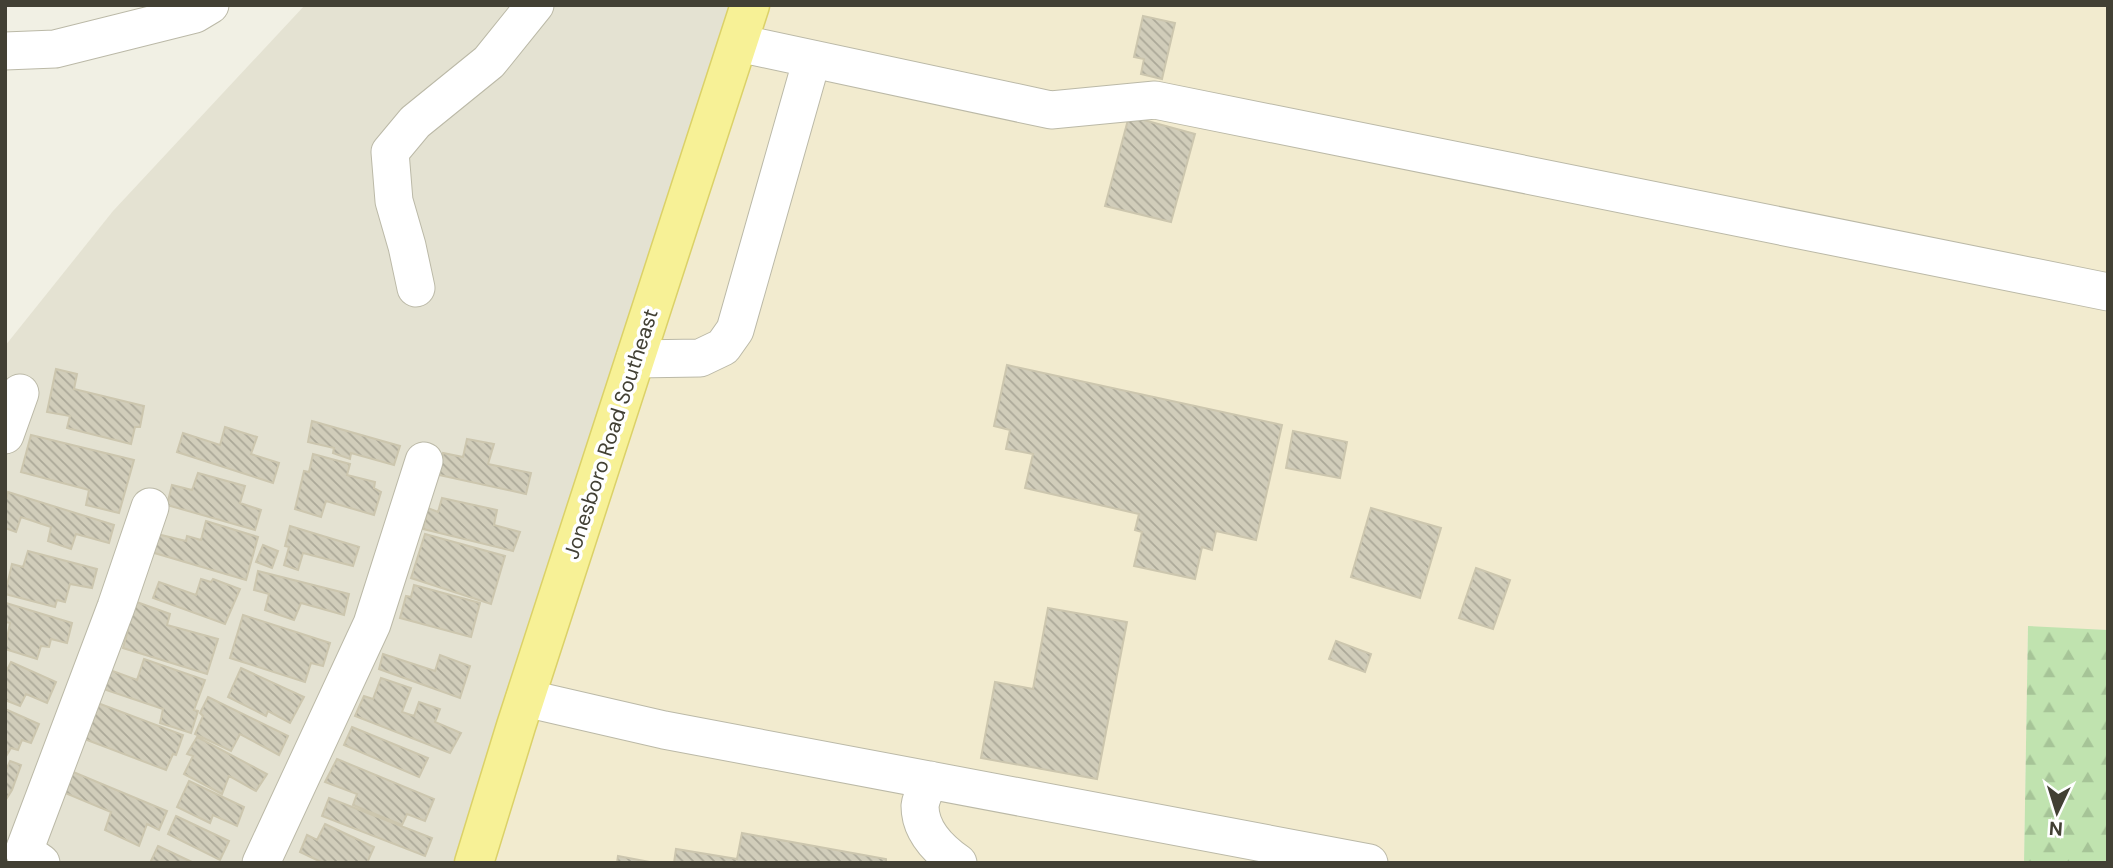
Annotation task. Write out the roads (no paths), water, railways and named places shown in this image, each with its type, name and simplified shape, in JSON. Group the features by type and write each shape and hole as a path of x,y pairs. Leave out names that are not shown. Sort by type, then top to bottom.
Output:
{"main road":[{"name":"Jonesboro Road Southeast","path":"474,863 750,5"}],"lane":[{"path":"5,51 54,49 195,14 210,5"},
{"path":"416,288 394,201 390,152 415,121 489,62 535,5"},
{"path":"738,43 1051,110 1155,100 2108,292"},
{"path":"635,359 700,358 723,347 735,330 812,59"},
{"path":"5,435 20,393"},
{"path":"261,863 372,624 424,461"},
{"path":"23,853 116,607 150,507"},
{"path":"525,698 664,730 1369,863"},
{"path":"930,780 920,804 923,829 946,855 958,863"}]}
